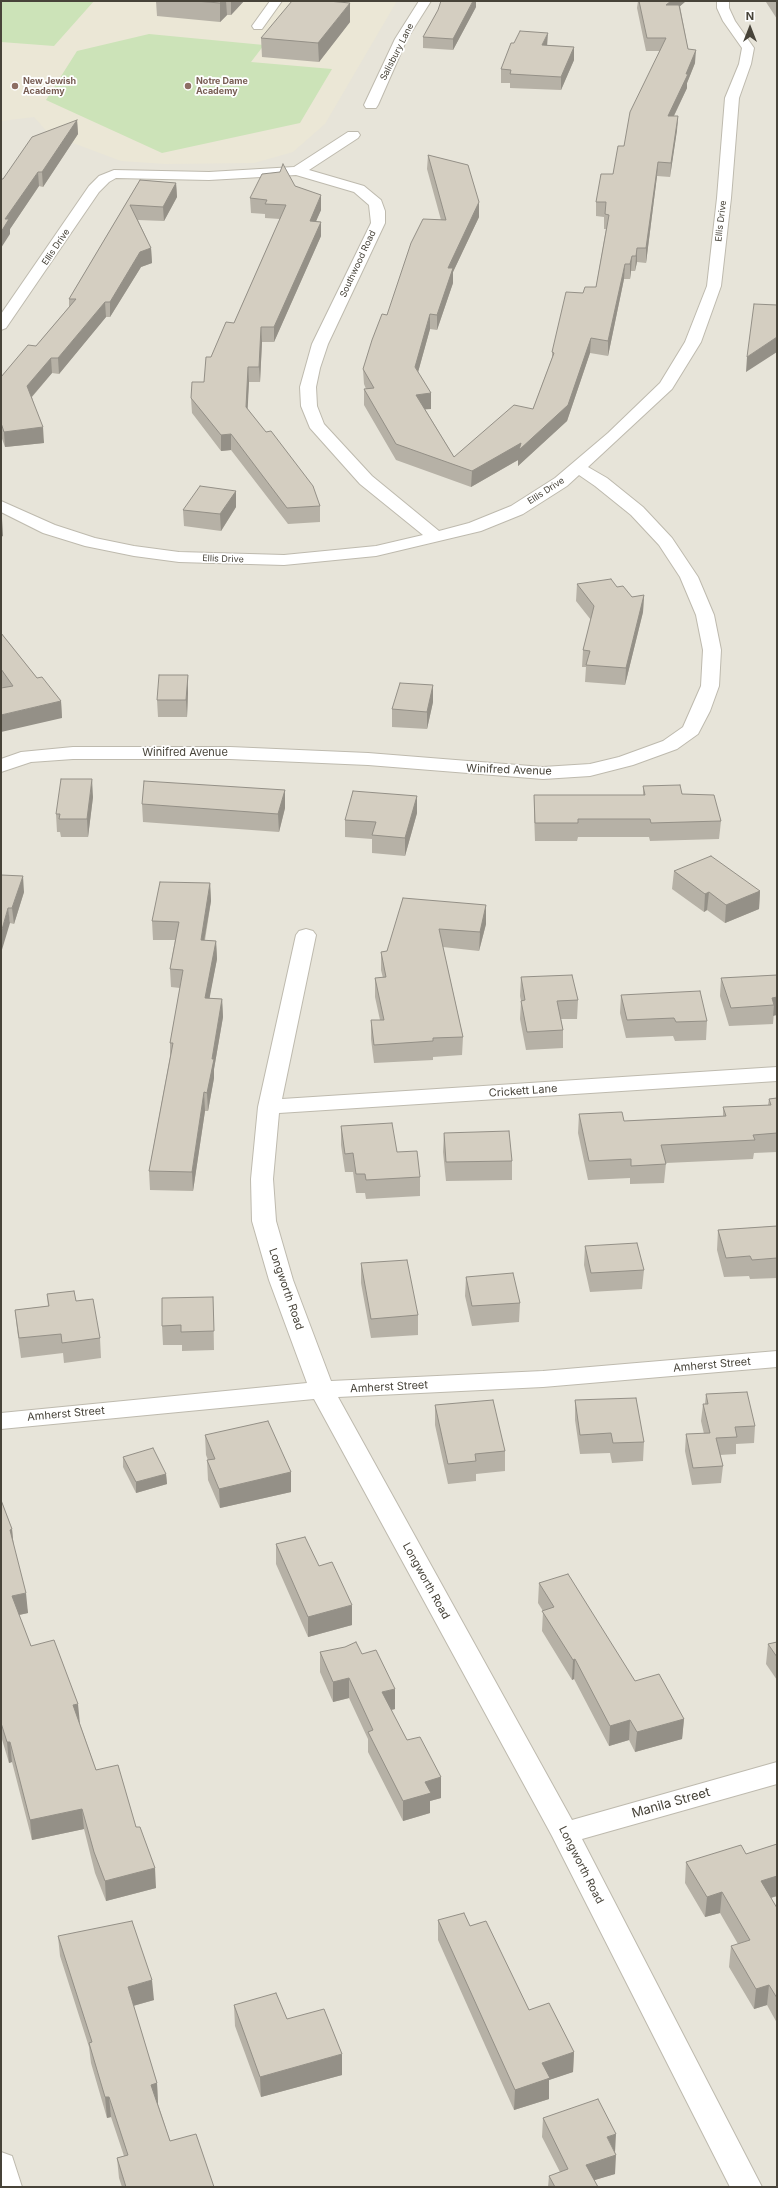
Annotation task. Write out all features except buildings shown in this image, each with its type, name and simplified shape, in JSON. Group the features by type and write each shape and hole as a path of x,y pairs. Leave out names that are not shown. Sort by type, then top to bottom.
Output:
{"street":[{"path":"258,26 276,1"},
{"name":"Salisbury Lane","path":"371,105 401,39 425,1"},
{"name":"Ellis Drive","path":"1,506 50,529 91,542 179,557 284,560 376,551 475,527 517,510 561,482 666,386 693,342 714,286 724,198 732,98 745,64 748,48 729,21 723,8 723,1"},
{"path":"297,170 309,165 353,135"},
{"name":"Southwood Road","path":"114,174 209,176 297,170 359,189 376,203 378,223 320,344 312,368 308,387 309,406 316,425 366,480 436,537"},
{"name":"Ellis Drive","path":"1,325 32,283 94,189 104,179 114,174"},
{"name":"Winifred Avenue","path":"1,766 28,756 73,752 222,753 368,760 543,773 590,770 626,761 670,745 691,730 701,711 710,686 712,650 705,615 689,577 666,542 638,511 600,482 578,468"},
{"name":"Longworth Road","path":"306,935 269,1107 262,1179 264,1220 281,1280 322,1390 565,1833 746,2187"},
{"name":"Crickett Lane","path":"269,1107 777,1074"},
{"name":"Amherst Street","path":"1,1421 322,1390 543,1379 777,1359"},
{"name":"Manila Street","path":"565,1833 777,1773"},
{"path":"1,2166 6,2187"}],"shaded area":[{"path":"1,1 777,1 777,2187 1,2187"},
{"name":"Notre Dame Academy","path":"1,1 397,1 325,124 293,152 254,163 166,164 121,161 49,134 34,117 1,121"}],"green space":[{"path":"1,1 94,1 54,46 1,42"},
{"path":"149,34 264,45 251,62 332,69 300,123 162,153 46,100 77,51"}],"place":[{"name":"New Jewish Academy","path":"15,86"},
{"name":"Notre Dame Academy","path":"188,86"}]}
